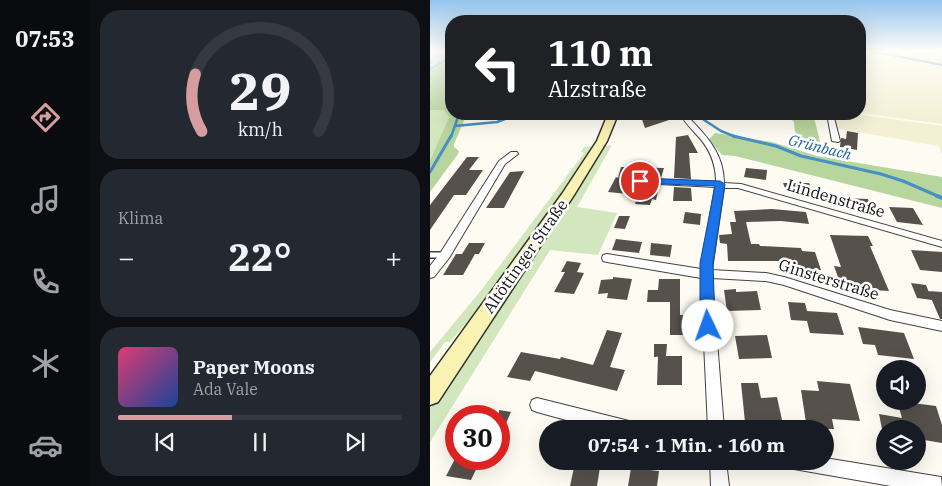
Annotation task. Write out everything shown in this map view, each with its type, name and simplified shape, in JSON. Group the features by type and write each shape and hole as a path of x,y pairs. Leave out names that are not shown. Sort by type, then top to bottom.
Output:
{"main road":[{"name":"Altöttinger Straße","path":"430,394 568,194 602,141 611,120"}],"street":[{"path":"687,120 712,148 718,158 720,169 720,184 706,274 715,420"},
{"path":"831,120 836,141"},
{"path":"430,274 445,254 502,163 514,154"},
{"name":"Lindenstraße","path":"640,181 738,186 942,244"},
{"name":"Ginsterstraße","path":"606,258 706,274 757,277 784,281 890,315 942,326"},
{"path":"537,405 594,420"},
{"path":"834,468 941,486"},
{"path":"719,470 720,486"}],"lane":[{"path":"430,255 445,254"}],"shaded area":[{"path":"866,74 942,74 942,124 866,114"},
{"path":"866,115 942,126 942,154 938,146 835,128 833,120 866,120"}],"green space":[{"path":"430,74 445,74 445,112 443,110 430,110"},
{"path":"430,110 443,110 445,112 445,120 448,120 430,160"},
{"path":"448,120 464,120 454,144 454,147 459,151 458,154 430,192 430,160"},
{"path":"792,120 815,120 821,145 809,147 801,143 796,134"},
{"path":"715,133 772,142 817,156 942,177 942,208 735,156 722,155 709,139"},
{"path":"612,145 577,207 617,213 598,255 550,250 453,405 445,405 445,418 430,442 430,409 605,146"},
{"path":"593,146 489,296 450,342 445,342 430,362 430,352 483,288 584,153 581,152 584,147"}],"building":[{"path":"642,120 669,120 645,128"},
{"path":"847,131 858,133 857,150 840,147 841,138 846,139"},
{"path":"688,135 698,153 689,153 691,179 674,178 676,137"},
{"path":"467,157 479,157 469,170 483,170 466,195 454,195 430,230 430,205"},
{"path":"621,167 664,168 661,178 640,177 634,180 640,185 659,186 656,200 652,199 650,205 635,204 638,195 608,192 616,177 618,178"},
{"path":"746,168 767,170 766,180 744,177"},
{"path":"524,171 504,208 486,208 510,172"},
{"path":"783,183 809,183 814,193 787,193"},
{"path":"674,187 691,188 692,201 673,201"},
{"path":"844,198 868,199 872,211 847,209"},
{"path":"889,207 913,208 923,225 897,222"},
{"path":"772,209 806,212 809,224 781,221 746,222 751,244 801,248 802,251 815,252 821,270 787,269 785,261 728,261 727,244 720,243 719,235 732,234 730,222 736,222 734,211"},
{"path":"685,212 701,214 700,225 683,223"},
{"path":"619,216 630,216 625,229 614,228"},
{"path":"830,235 868,236 873,246 870,246 889,291 856,289 853,281 839,280 834,266 841,267"},
{"path":"616,239 642,242 639,253 612,250"},
{"path":"469,243 485,243 479,254 475,254 463,275 443,275 456,254 462,254"},
{"path":"651,243 672,245 670,257 650,255"},
{"path":"911,250 942,252 942,272 920,270"},
{"path":"567,261 581,263 577,272 584,273 574,294 554,292 565,272 561,272"},
{"path":"613,277 632,279 627,300 607,298 608,293 598,294 601,280 613,279"},
{"path":"659,279 680,279 680,315 683,315 683,335 670,335 670,302 647,302 648,290 658,290"},
{"path":"911,283 926,285 932,300 917,298"},
{"path":"736,289 736,292 757,291 761,310 727,311 724,290"},
{"path":"928,291 942,292 942,319 940,319"},
{"path":"788,302 805,303 807,311 837,313 844,335 810,333 807,321 791,320"},
{"path":"858,327 904,333 914,359 878,355 875,345 863,344"},
{"path":"607,330 622,333 610,367 625,370 617,391 535,371 530,381 507,377 521,352 560,359 561,357 593,365"},
{"path":"767,335 772,358 739,359 735,336"},
{"path":"654,344 667,344 666,356 654,357"},
{"path":"658,356 682,356 682,385 657,385"},
{"path":"817,381 850,384 860,421 806,420 801,390 819,391"},
{"path":"741,383 758,383 761,398 777,397 782,420 745,420"},
{"path":"926,405 936,406 942,425 942,443 926,440 926,420 880,420 879,414 902,418 900,410 926,410"},
{"path":"449,470 476,470 471,480 446,476"},
{"path":"573,470 600,470 597,486 570,486"},
{"path":"631,470 659,471 657,486 628,486"}],"waterway":[{"path":"451,137 457,120"},
{"path":"455,126 502,120"},
{"name":"Grünbach","path":"704,120 721,131 734,136"},
{"path":"430,172 451,136"},
{"name":"Grünbach","path":"734,136 776,146 801,156 881,174 940,197"},
{"name":"Grünbach","path":"937,196 942,198"}],"route":[{"path":"640,181 720,184 706,263 708,326"}]}
